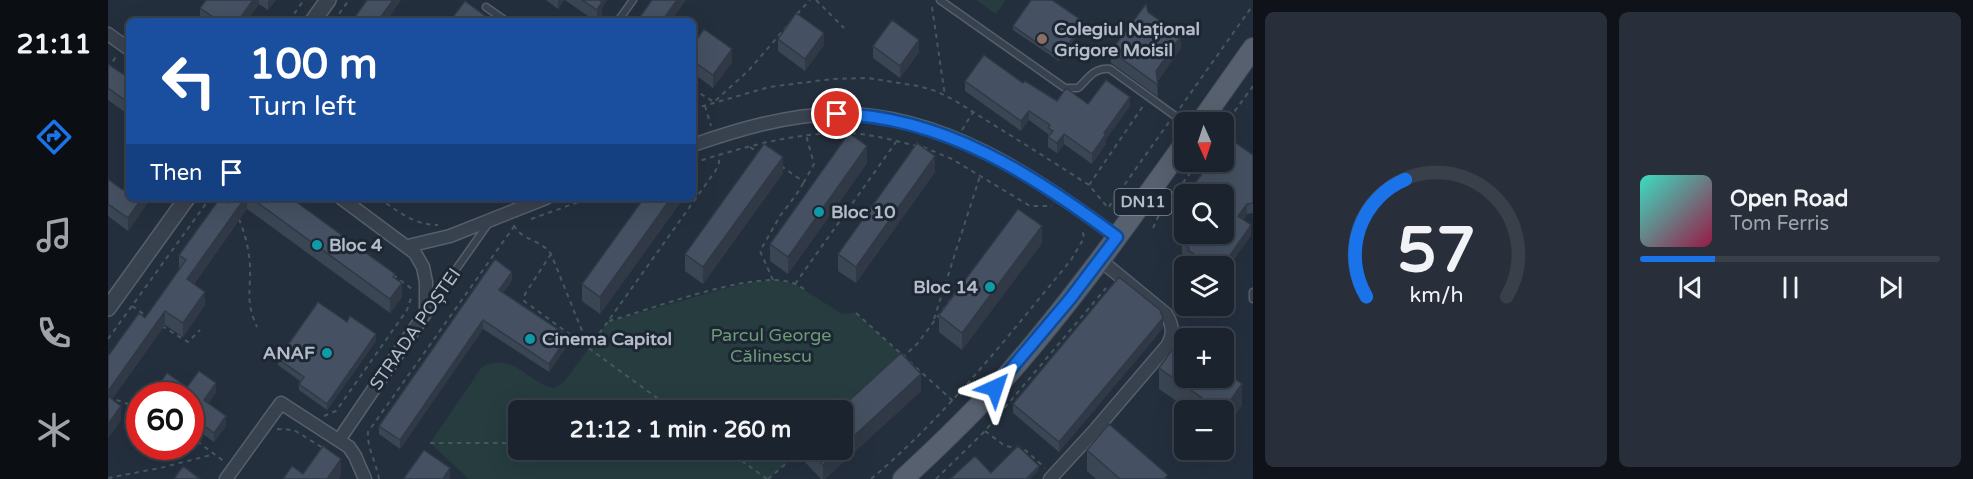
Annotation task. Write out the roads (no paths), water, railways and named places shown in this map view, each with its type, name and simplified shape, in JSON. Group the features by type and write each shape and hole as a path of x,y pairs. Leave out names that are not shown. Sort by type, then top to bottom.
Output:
{"main road":[{"path":"1208,112 1253,48"},
{"name":"DN11","path":"903,479 978,406 1011,370 1100,260 1174,158"}],"street":[{"path":"315,18 328,0"},
{"path":"108,34 126,46"},
{"path":"696,144 761,124 801,117 837,114 896,120 939,133 977,149 1056,193 1117,237"},
{"path":"108,308 185,201"},
{"path":"344,201 408,246 450,236 538,201"},
{"name":"STRADA POȘTEI","path":"339,440 426,312 428,296 425,275 416,253 408,246"},
{"path":"1051,477 1125,395 1167,346 1172,336 1171,324 1166,314 1100,260"},
{"path":"229,475 281,403 339,440 353,453 365,479"}],"lane":[{"path":"620,18 633,0"},
{"path":"940,0 1065,88 1078,88 1092,73 1104,68 1110,69 1174,115"},
{"path":"486,7 502,18"},
{"name":"STRADA POȘTEI","path":"426,312 492,219"},
{"path":"1253,292 1253,299"}],"place":[{"name":"Colegiul Național Grigore Moisil","path":"1042,39"},
{"name":"Bloc 10","path":"819,212"},
{"name":"Bloc 4","path":"317,245"},
{"name":"Bloc 14","path":"990,287"},
{"name":"Cinema Capitol","path":"530,339"},
{"name":"ANAF","path":"327,353"}],"park label":[{"name":"Parcul George Călinescu","path":"771,345"}]}
